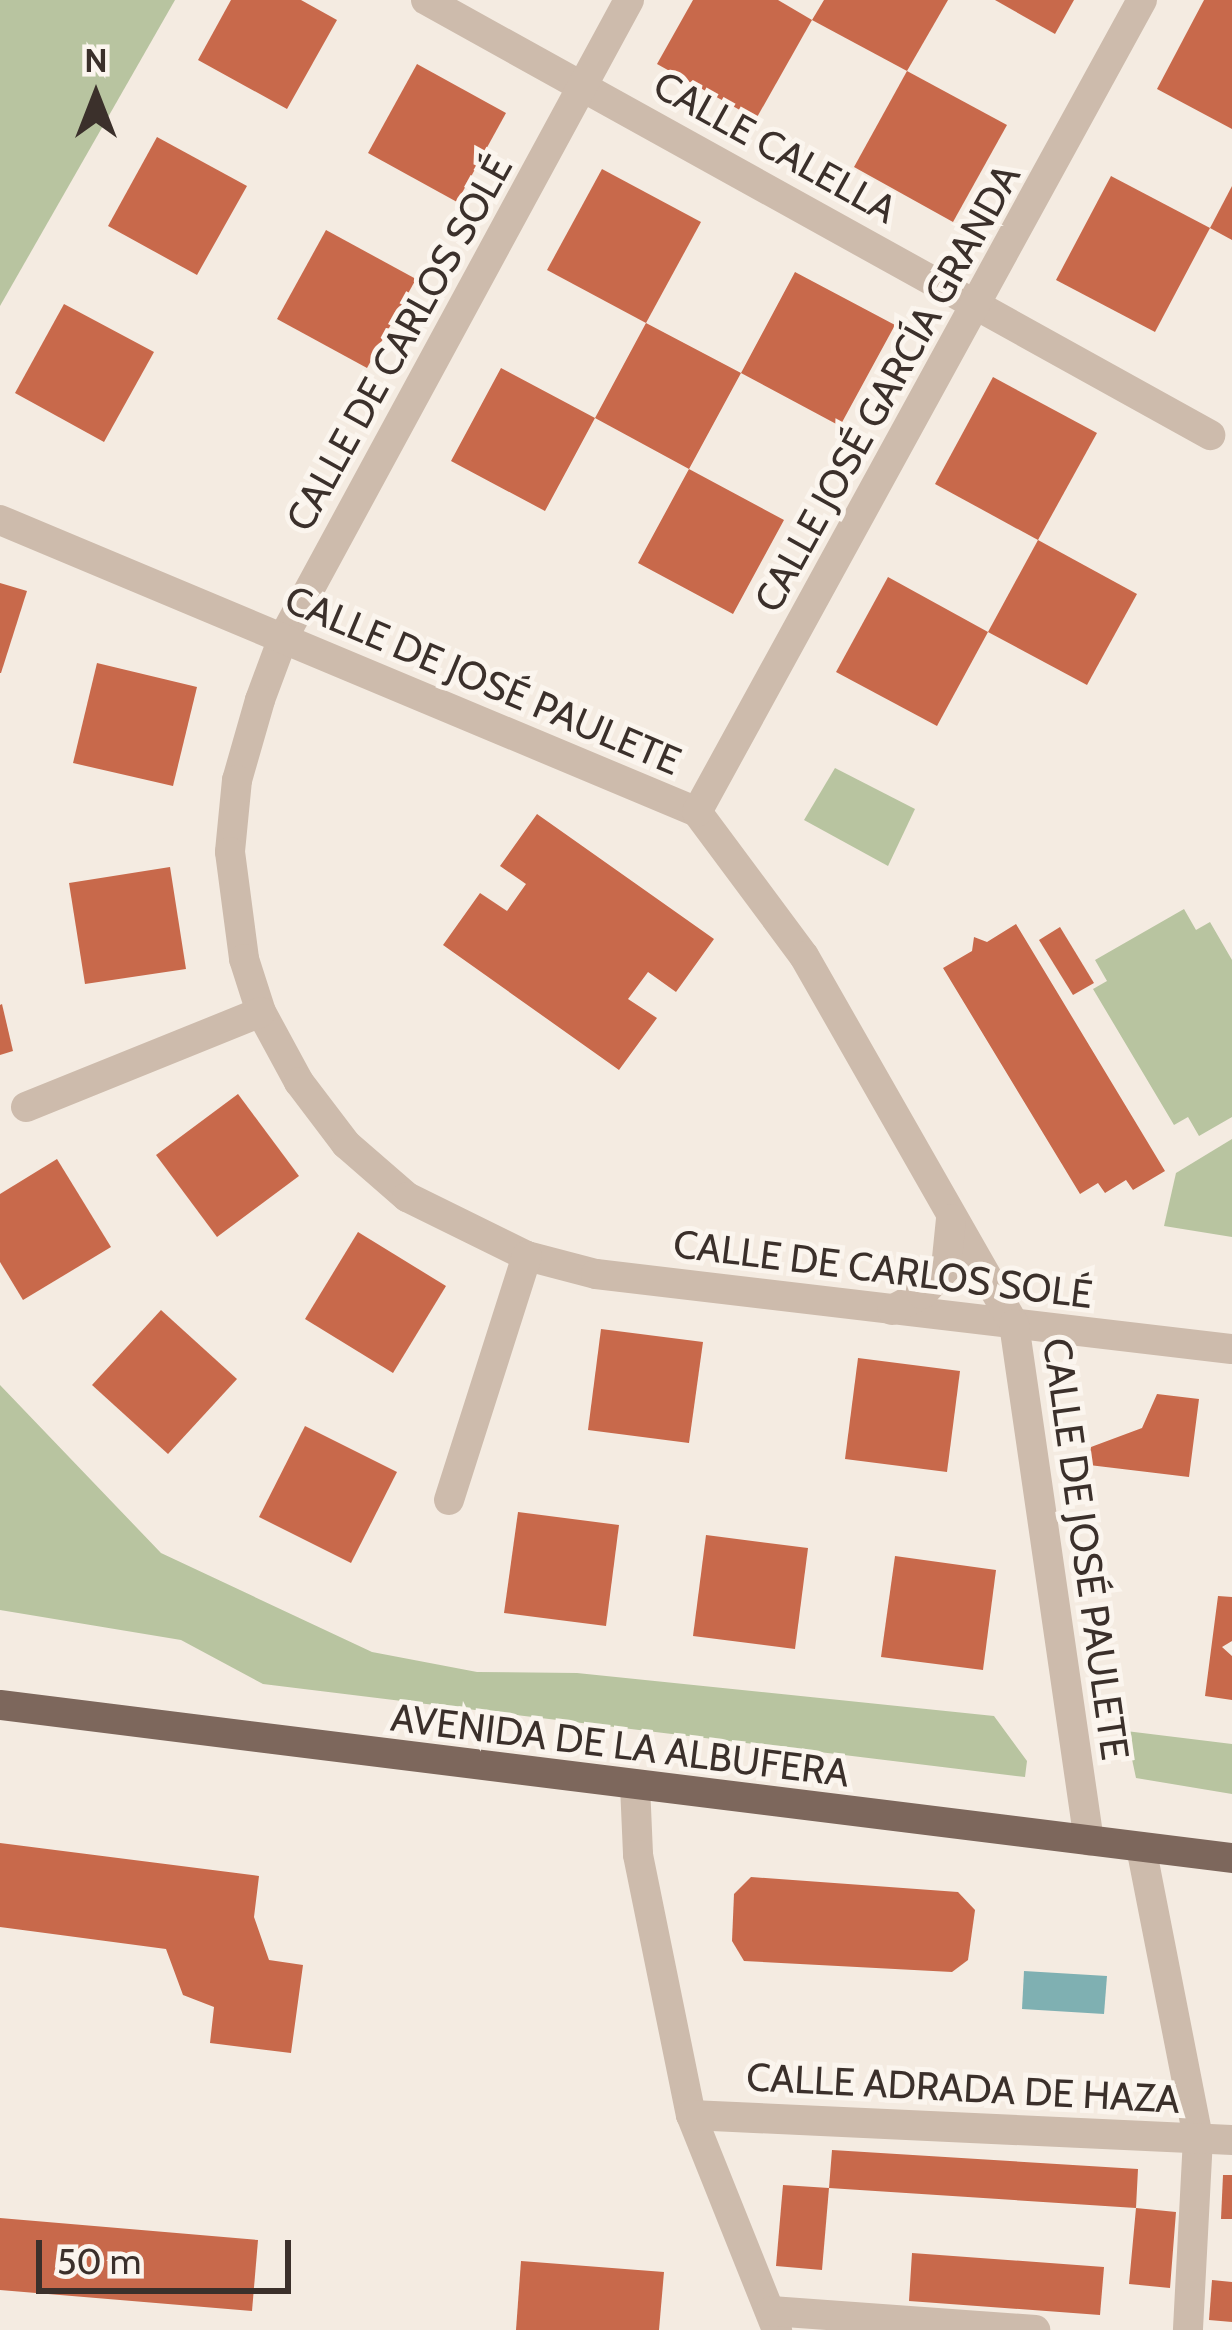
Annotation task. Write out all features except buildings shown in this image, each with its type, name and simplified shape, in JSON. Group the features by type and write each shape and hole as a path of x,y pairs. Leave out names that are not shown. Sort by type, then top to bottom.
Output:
{"main road":[{"name":"AVENIDA DE LA ALBUFERA","path":"0,1705 1232,1858"}],"street":[{"name":"CALLE CALELLA","path":"426,0 1210,435"},
{"name":"CALLE DE CARLOS SOLÉ","path":"629,0 283,638 237,780 230,852 244,959 261,1012 299,1082 346,1144 407,1197 527,1256 596,1274 1232,1349"},
{"name":"CALLE JOSÉ GARCÍA GRANDA","path":"697,812 1142,0"},
{"name":"CALLE DE JOSÉ PAULETE","path":"0,520 697,812 804,956 1014,1324 1089,1841"},
{"path":"26,1107 261,1012"},
{"path":"892,1310 922,1294 946,1268 951,1213"},
{"path":"449,1500 527,1256"},
{"path":"634,1785 638,1856 691,2115 774,2321 1035,2330"},
{"path":"1141,1847 1198,2138 1189,2330"},
{"name":"CALLE ADRADA DE HAZA","path":"691,2115 1232,2140"}],"green space":[{"path":"0,0 175,0 0,306"},
{"path":"835,768 915,809 888,866 804,820"},
{"path":"1184,909 1196,930 1210,922 1232,960 1232,1117 1199,1136 1188,1117 1174,1125 1093,989 1107,981 1095,960"},
{"path":"1232,1139 1232,1237 1164,1226 1176,1173"},
{"path":"0,1385 161,1553 372,1652 477,1672 577,1673 994,1716 1027,1761 1025,1777 263,1684 181,1640 0,1610"},
{"path":"1126,1731 1232,1744 1232,1794 1136,1778"}],"water":[{"path":"1024,1971 1107,1976 1104,2014 1022,2009"}]}
